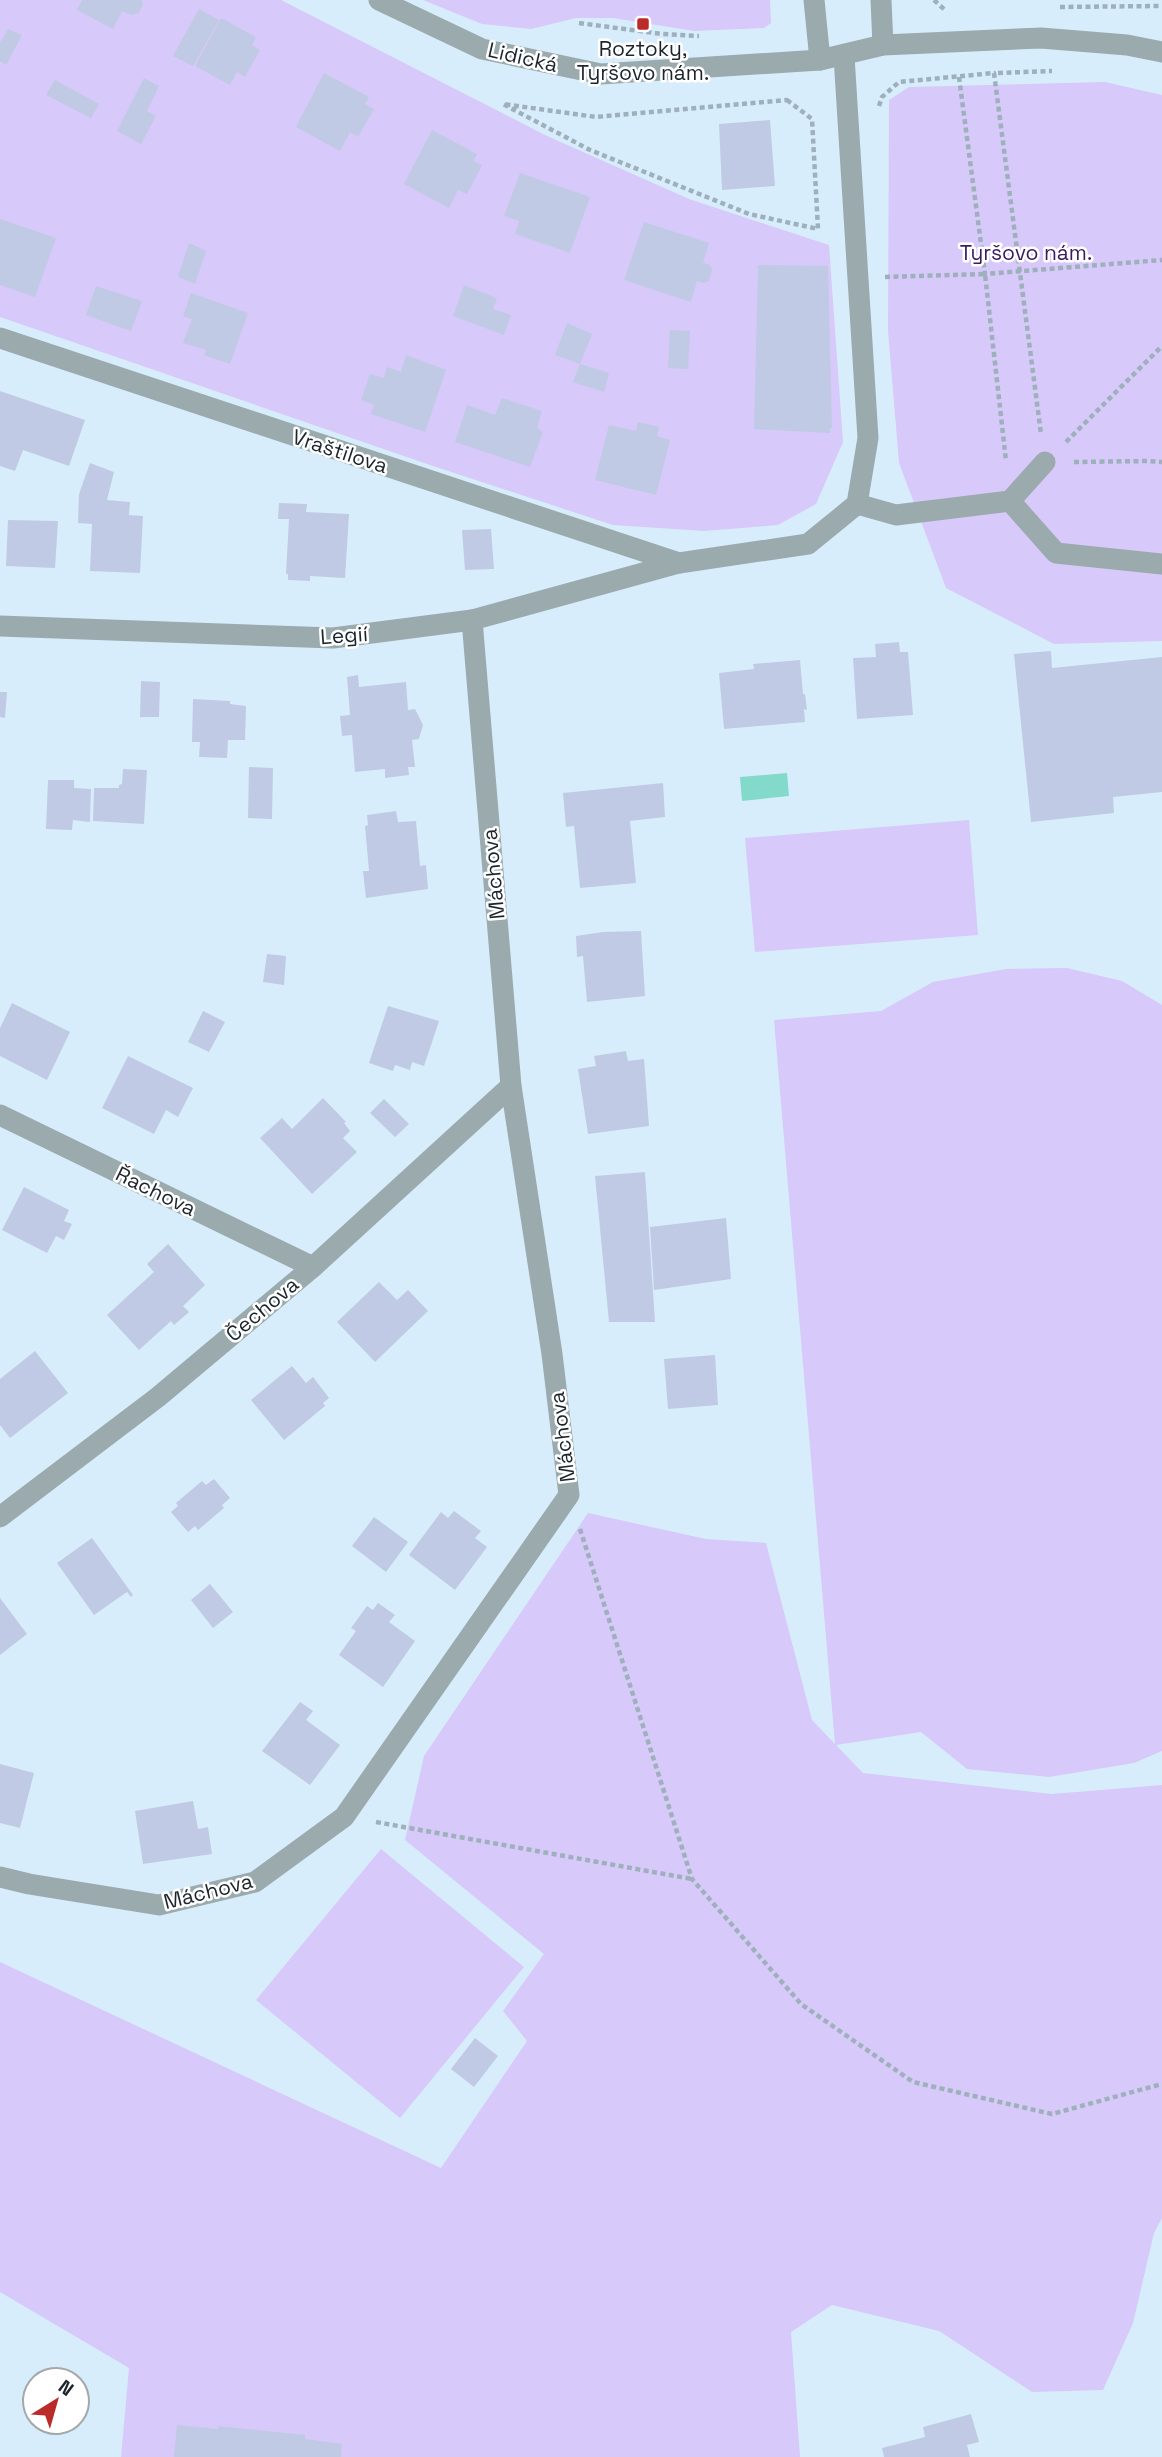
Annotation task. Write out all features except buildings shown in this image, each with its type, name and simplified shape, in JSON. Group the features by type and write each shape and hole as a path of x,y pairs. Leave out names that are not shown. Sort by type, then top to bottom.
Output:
{"street":[{"name":"Lidická","path":"379,0 482,49 601,74 820,60 844,56"},
{"path":"814,0 820,60"},
{"path":"881,0 883,45"},
{"path":"679,563 808,544 858,504 868,438 844,56 883,45 1041,38 1127,45 1162,52"},
{"name":"Vraštilova","path":"0,338 679,563"},
{"path":"858,504 896,515 1010,501 1045,462"},
{"path":"1010,501 1056,553 1162,564"},
{"name":"Legií","path":"0,626 333,638 471,620 679,563"},
{"name":"Máchova","path":"0,1877 159,1905 255,1882 344,1816 569,1495 552,1354 511,1086 471,620"},
{"name":"Čechova","path":"0,1517 158,1396 313,1267 511,1086"},
{"name":"Řachova","path":"0,1115 313,1267"}],"path":[{"path":"934,0 953,18"},
{"path":"579,23 662,34 702,36"},
{"path":"876,114 881,97 899,82 994,73 1045,462"},
{"path":"959,77 985,274 1010,501"},
{"path":"787,100 812,119 818,229 749,214 590,150 503,104 596,117 787,100"},
{"path":"885,290 884,277 985,274 1162,260"},
{"path":"1045,462 1162,346"},
{"path":"1045,462 1162,462"},
{"path":"569,1495 692,1879 801,2004 913,2082 1052,2114 1162,2084"},
{"path":"344,1816 692,1879"}],"green space":[{"path":"0,0 281,0 545,135 689,199 829,245 843,442 816,504 778,525 704,531 613,525 0,317"},
{"path":"423,0 770,0 771,23 764,28 694,31 613,18 576,18 531,29 482,24"},
{"name":"Tyršovo nám.","path":"1105,82 1162,95 1162,641 1054,644 946,588 899,463 888,331 889,100 909,87"},
{"path":"969,820 978,935 755,952 745,838"},
{"path":"1067,968 1122,981 1162,1005 1162,1751 1134,1763 1049,1777 967,1769 921,1732 836,1745 863,1773 1052,1794 1162,1785 1162,2218 1154,2233 1133,2323 1103,2390 1032,2392 939,2331 832,2305 791,2332 800,2457 121,2457 129,2368 0,2292 0,1962 441,2168 527,2041 503,2011 544,1954 405,1840 424,1756 588,1513 706,1539 766,1543 812,1720 835,1744 774,1020 881,1011 933,982 1006,969"},
{"path":"381,1849 524,1967 400,2118 256,2000"}],"shaded area":[{"path":"787,773 789,796 742,801 740,777"}],"place":[{"name":"Roztoky, Tyršovo nám.","path":"643,24"}]}
